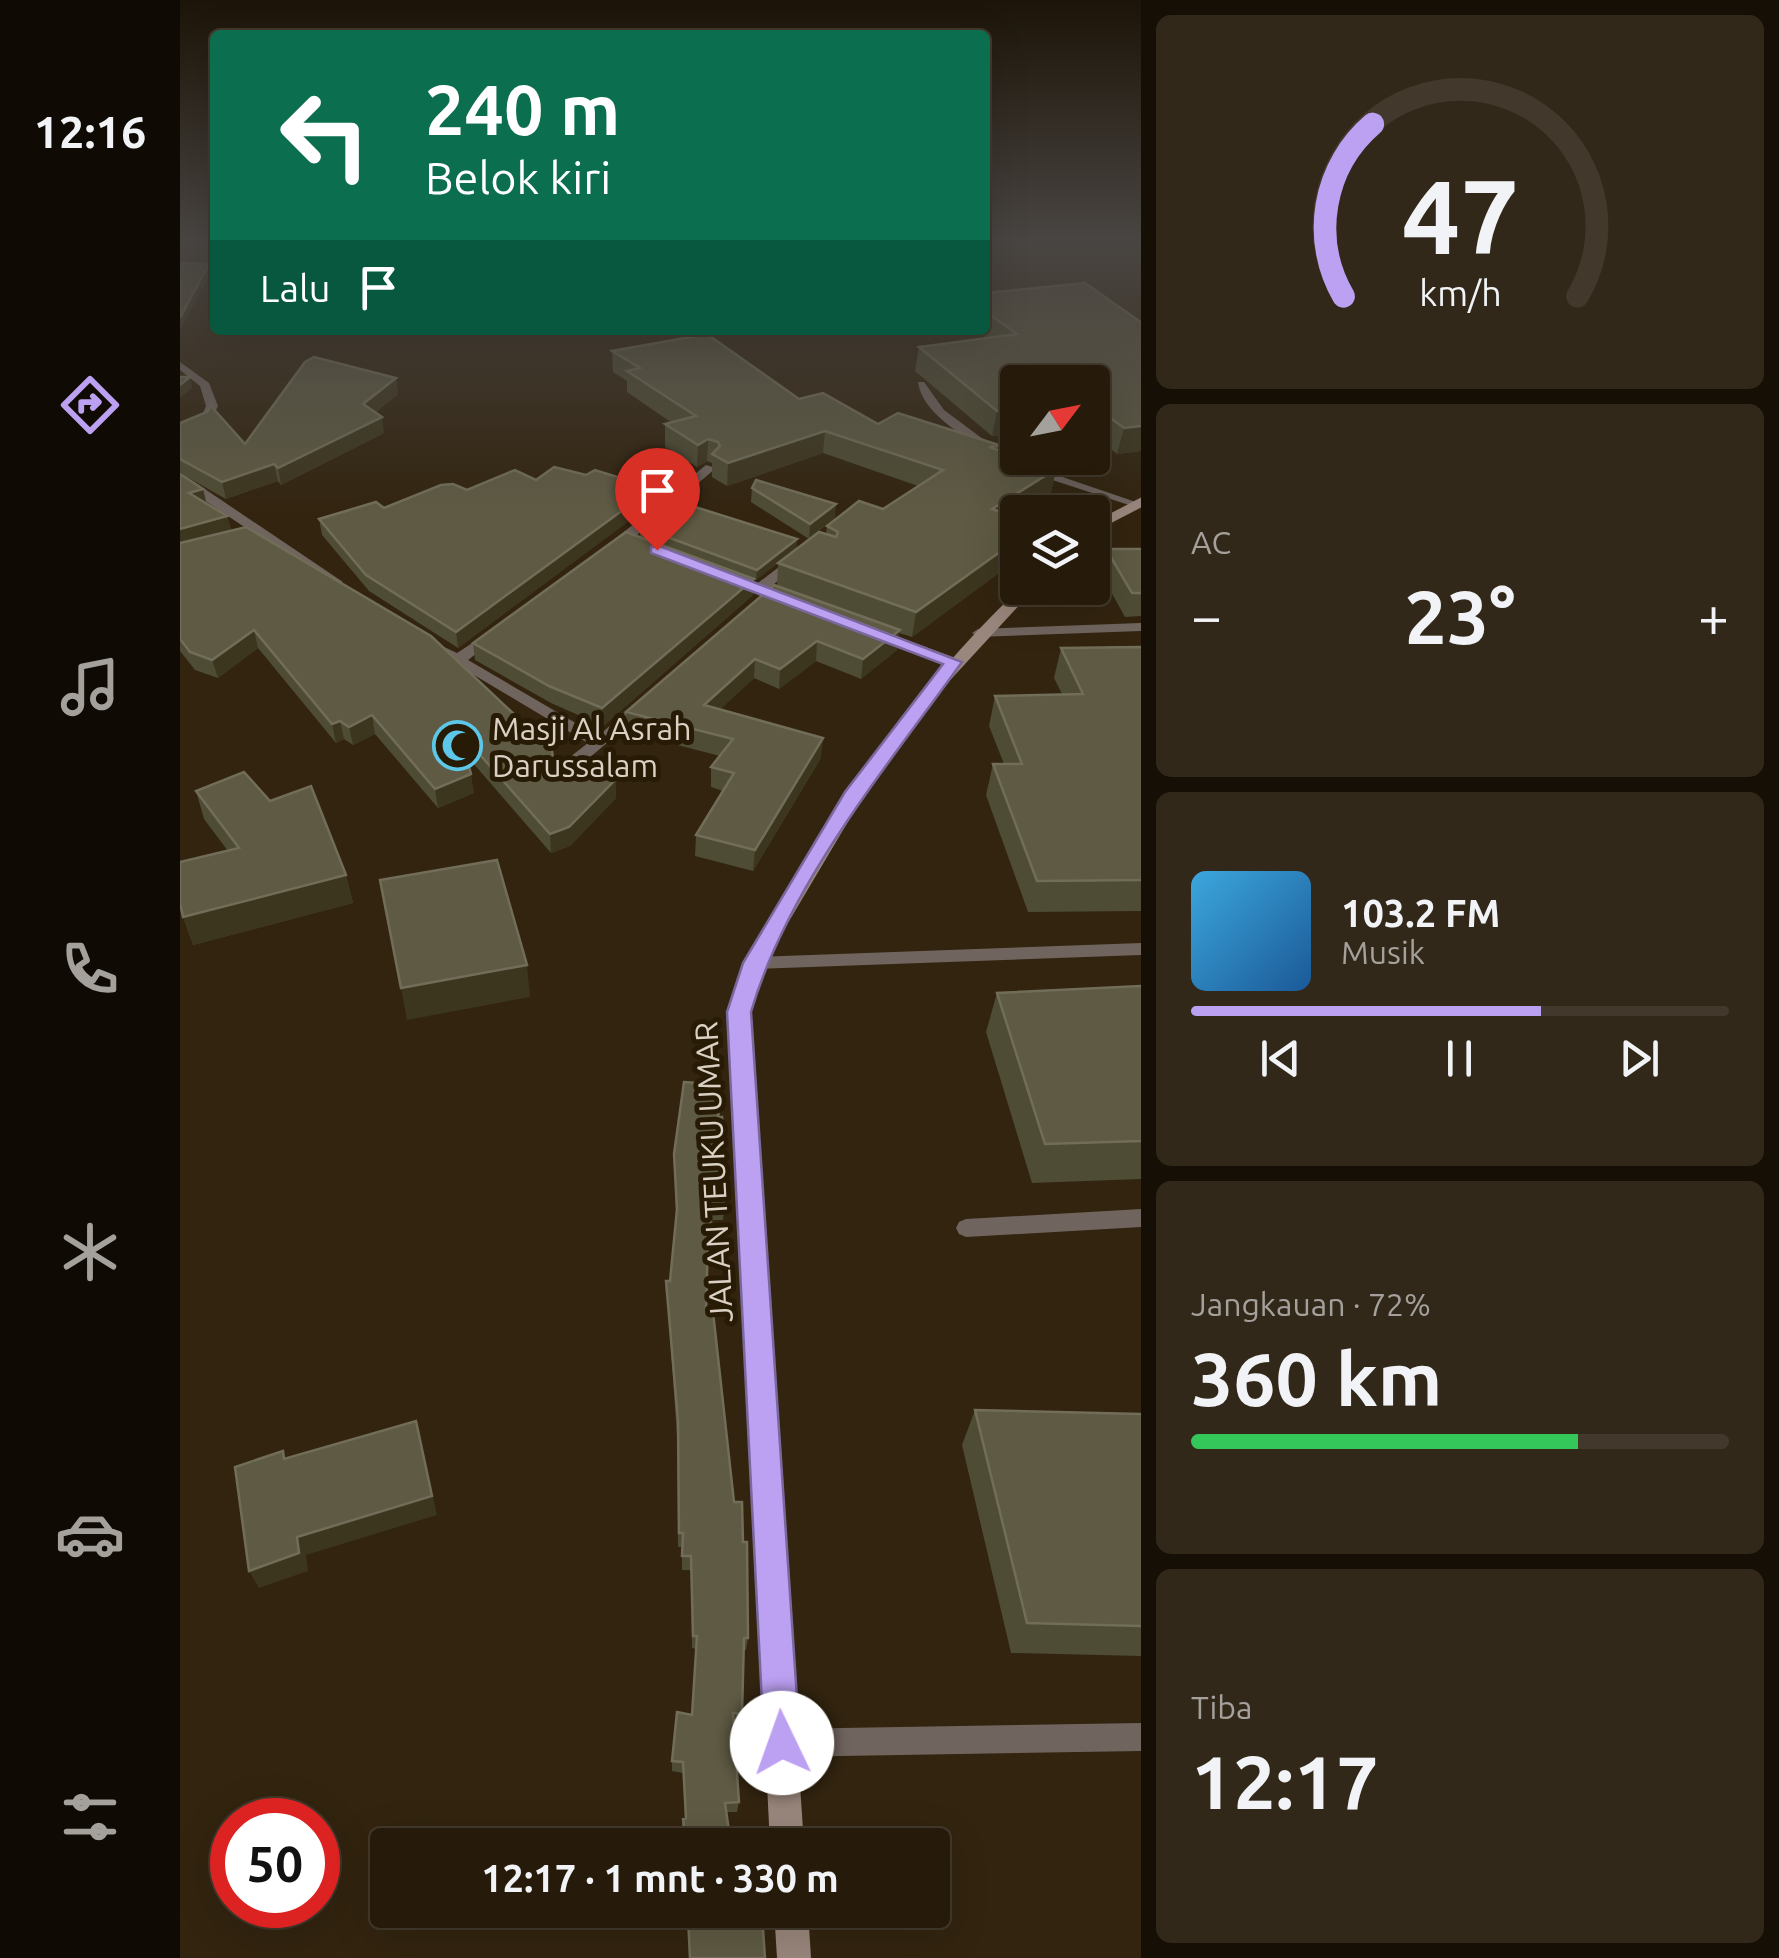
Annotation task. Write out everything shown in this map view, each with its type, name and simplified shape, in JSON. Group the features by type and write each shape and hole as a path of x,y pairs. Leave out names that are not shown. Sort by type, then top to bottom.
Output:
{"main road":[{"path":"1110,519 1139,502"},
{"name":"JALAN TEUKU UMAR","path":"787,1828 739,1012 754,963 854,792 978,633 1009,605"},
{"path":"792,1928 794,1958"}],"street":[{"path":"180,365 206,385 212,406 205,422 180,433"},
{"path":"610,549 710,468"},
{"path":"180,478 356,595"},
{"path":"246,536 263,532"},
{"path":"624,539 640,544"},
{"path":"742,582 758,597 806,552"},
{"path":"458,660 504,627"},
{"path":"862,628 954,662"},
{"path":"413,634 599,743"},
{"path":"563,771 660,691"}],"lane":[{"path":"922,384 937,406 1000,455"},
{"path":"1052,475 1139,502"},
{"path":"978,633 1141,627"},
{"path":"754,963 1141,949"},
{"path":"966,1228 1141,1218"},
{"path":"782,1743 1141,1738"}],"building":[{"path":"1012,330 1141,330 1141,426 1124,428 1110,418 1110,365 1000,365 997,411 919,347 1017,334"},
{"path":"708,335 799,399 823,393 878,424 898,413 1000,445 989,447 1000,451 1000,475 1046,475 1014,495 1000,495 1000,504 992,509 1000,511 1000,552 916,612 778,563 819,532 836,537 838,532 827,526 859,501 883,509 943,470 825,431 728,463 712,454 720,446 718,442 708,439 698,445 665,424 696,416 627,371 640,368 612,351"},
{"path":"314,357 396,378 363,404 382,417 278,468 274,464 222,482 180,459 180,423 207,412 211,406 245,444 305,362"},
{"path":"554,467 586,475 595,470 653,488 456,632 366,575 319,519 376,502 384,508 441,485 453,484 467,490 515,470 536,480"},
{"path":"180,474 203,489 189,493 227,516 180,529"},
{"path":"756,480 836,504 810,524 752,488"},
{"path":"673,500 797,539 757,570 640,527"},
{"path":"246,527 431,636 552,750 553,758 616,779 569,827 550,834 459,731 471,774 435,789 372,715 349,727 340,721 332,724 254,630 212,660 190,652 180,639 180,543"},
{"path":"626,532 754,579 602,708 549,686 473,643"},
{"path":"1110,549 1141,549 1141,593 1132,593 1110,556"},
{"path":"774,585 900,630 863,659 817,641 780,669 755,659 704,705 823,738 755,850 696,835 734,773 711,767 733,739 626,712"},
{"path":"1141,647 1141,880 1037,881 993,764 1022,764 995,696 1083,694 1061,648"},
{"path":"244,772 270,801 311,786 346,875 183,917 180,862 239,848 196,791"},
{"path":"497,860 527,965 401,988 380,880"},
{"path":"1141,986 1141,1141 1045,1144 997,993"},
{"path":"684,1082 722,1085 718,1117 722,1117 724,1204 713,1204 706,1313 713,1312 734,1502 742,1502 743,1542 747,1542 748,1638 744,1638 742,1714 733,1713 739,1802 725,1803 729,1828 684,1828 683,1762 672,1761 677,1712 692,1715 697,1636 693,1636 691,1556 682,1556 683,1533 679,1533 678,1421 666,1281 670,1281 677,1209 674,1154"},
{"path":"975,1410 1141,1414 1141,1626 1027,1623"},
{"path":"416,1421 432,1496 297,1537 299,1553 249,1571 235,1467 283,1451 284,1459"},
{"path":"689,1928 763,1928 765,1958 690,1958"}],"place":[{"name":"Masji Al Asrah Darussalam","path":"457,746"}],"route":[{"path":"657,550 954,662 854,792 754,963 739,1012 782,1743"}]}
